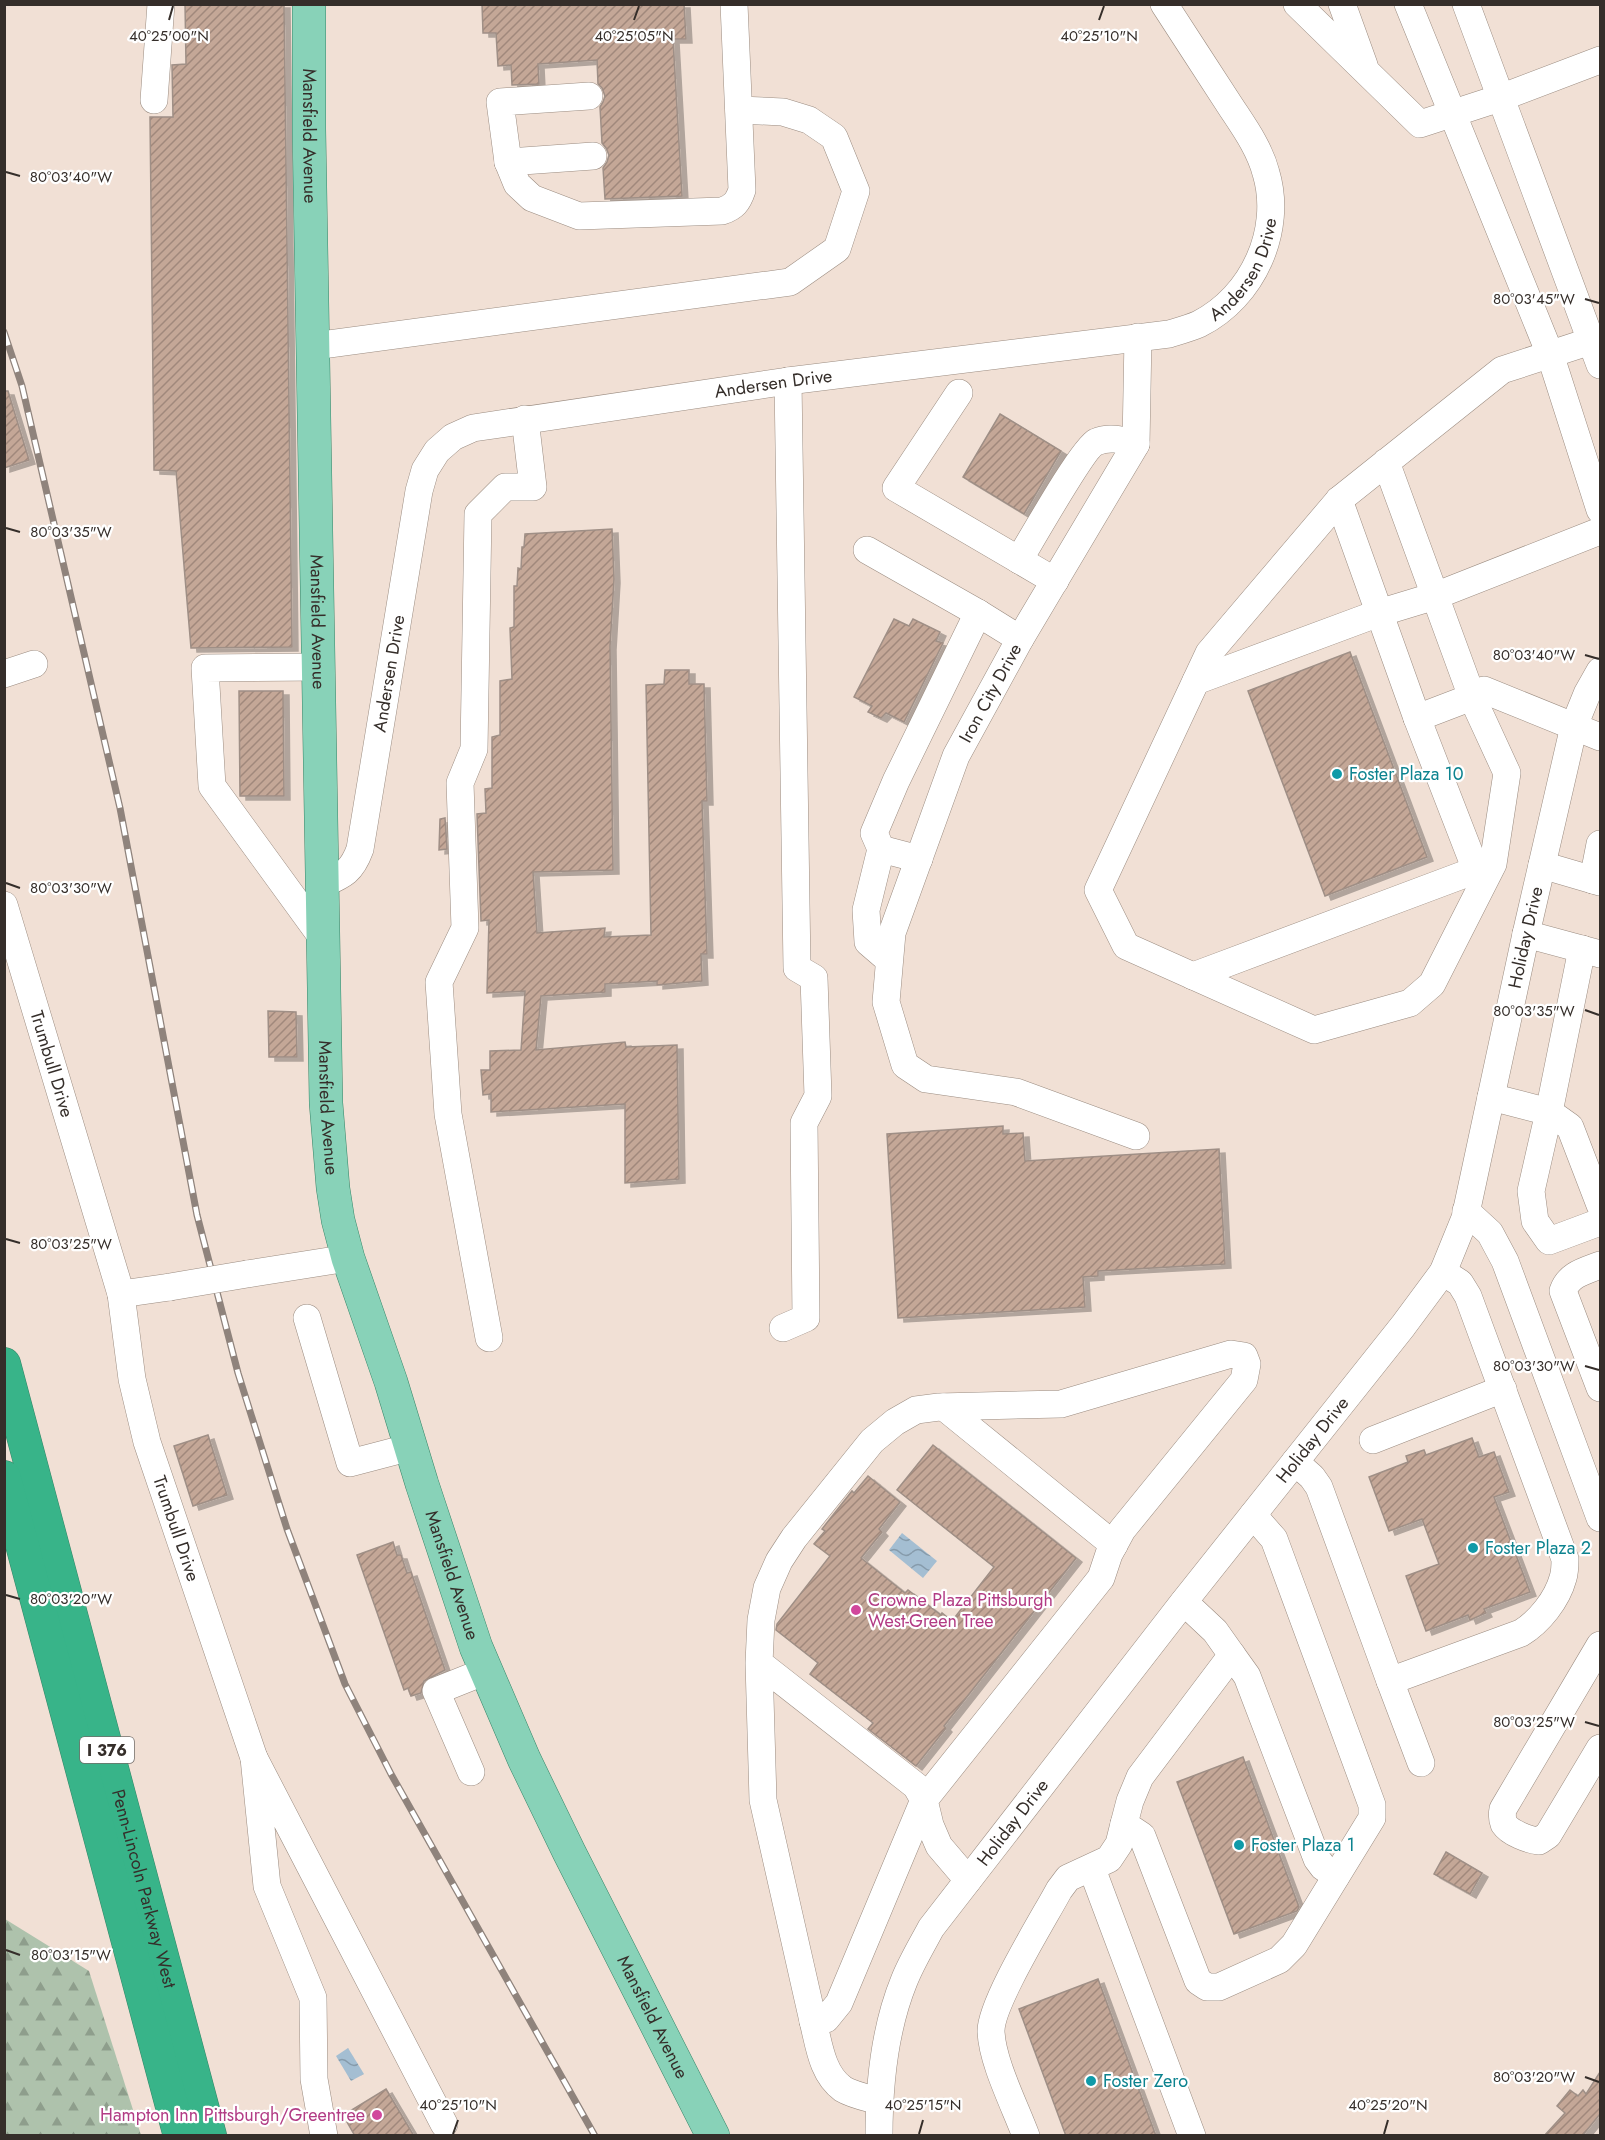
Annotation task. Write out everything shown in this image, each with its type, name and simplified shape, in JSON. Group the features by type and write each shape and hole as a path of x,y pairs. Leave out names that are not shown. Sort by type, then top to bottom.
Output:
{"highway":[{"name":"Penn-Lincoln Parkway West","path":"4,1364 210,2136"},
{"name":"Penn-Lincoln Parkway West","path":"4,1477 180,2136"}],"main road":[{"name":"Mansfield Avenue","path":"309,4 309,129 326,1103 329,1155 338,1220 348,1258 391,1382 469,1626 486,1671 524,1759 569,1852 713,2136"}],"street":[{"path":"154,100 160,4"},
{"path":"589,96 500,102 508,162 517,184 532,198 579,216 722,211 730,208 738,201 742,190 734,4"},
{"name":"Andersen Drive","path":"323,884 345,874 355,863 360,849 413,516 425,470 437,451 453,437 473,428 525,419 788,381 1169,334 1199,324 1224,308 1245,285 1260,259 1269,231 1271,202 1266,173 1255,144 1164,4"},
{"path":"1297,4 1420,124 1500,98 1600,60"},
{"path":"1342,4 1366,71"},
{"path":"1408,4 1550,354 1600,510"},
{"path":"1386,462 1472,697 1507,773 1484,867 1432,984 1410,1003 1314,1030 1126,946 1098,890 1209,652 1339,500 1386,462 1502,370 1550,354 1596,353 1466,4"},
{"path":"314,346 790,282 837,249 856,191 834,137 809,120 783,112 739,110"},
{"path":"508,162 592,156"},
{"name":"Iron City Drive","path":"1136,1136 1016,1092 926,1079 904,1065 886,1002 892,933 956,756 1020,639 1136,444 1138,337"},
{"path":"783,1328 806,1318 804,1123 818,1096 814,978 797,968 788,381"},
{"path":"959,393 896,488 1055,581"},
{"path":"489,1338 448,1113 439,982 465,928 460,783 474,748 478,514 505,487 533,487 525,419"},
{"path":"1019,560 1093,443 1110,438 1136,444"},
{"path":"1339,500 1417,718 1484,867"},
{"path":"1196,681 1379,613 1435,596 1600,531"},
{"path":"867,550 1020,639"},
{"path":"890,960 868,942 866,910 881,849 874,833 891,791 978,613"},
{"path":"4,674 34,664"},
{"path":"319,666 205,669 212,786 324,940"},
{"name":"Holiday Drive","path":"879,2136 879,2101 886,2043 904,1981 931,1928 1443,1272 1466,1211 1574,726 1587,694 1600,671"},
{"path":"1417,718 1472,697 1484,690 1600,737"},
{"path":"1542,865 1597,881 1600,844"},
{"path":"881,849 919,859"},
{"path":"1193,976 1484,867"},
{"name":"Trumbull Drive","path":"4,905 121,1294 132,1379 144,1431 254,1758"},
{"path":"1526,934 1591,952 1532,1191 1536,1221 1549,1241 1600,1222"},
{"path":"1491,1097 1550,1112 1570,1127 1600,1204"},
{"path":"1466,1211 1490,1233 1505,1261 1600,1518"},
{"path":"121,1294 348,1258"},
{"path":"1600,1265 1577,1274 1567,1282 1563,1291 1600,1388"},
{"path":"1390,1681 1521,1633 1534,1624 1554,1599 1563,1578 1565,1559 1468,1296 1460,1283 1443,1272"},
{"path":"307,1318 350,1463 411,1447"},
{"path":"813,2021 826,2019 839,2003 924,1800 1101,1578 1109,1554 1122,1530 1244,1380 1247,1364 1244,1356 1231,1354 1061,1404 944,1407 916,1410 895,1422 872,1441 794,1538 779,1561 767,1588 761,1620 759,1663 763,1800 813,2021 821,2056 829,2074 844,2089 879,2101"},
{"path":"1372,1440 1503,1389"},
{"path":"944,1407 1114,1545"},
{"path":"1295,1462 1312,1477 1319,1487 1421,1763"},
{"path":"1124,1824 1142,1836 1198,1981 1207,1987 1219,1988 1279,1960 1294,1945 1372,1818 1372,1805 1274,1539 1253,1515"},
{"path":"1184,1602 1215,1631 1247,1676 1317,1859 1323,1867 1336,1876"},
{"path":"1600,1645 1503,1809 1502,1819 1505,1827 1530,1840 1539,1841 1548,1835 1600,1748"},
{"path":"1026,2136 994,2054 991,2029 999,2001 1059,1890 1068,1878 1109,1860 1119,1844 1130,1801 1140,1777 1232,1655"},
{"path":"759,1663 916,1786 924,1800 930,1825 939,1846 968,1880"},
{"path":"471,1772 436,1692 486,1671"},
{"path":"254,1758 444,2124"},
{"path":"254,1758 267,1886 313,1998 314,2079 324,2136"},
{"path":"1092,1869 1192,2136"}],"green space":[{"path":"5,1919 89,1971 141,2135 8,2136 5,2133"}],"water":[{"path":"902,1533 937,1561 923,1578 889,1550"},
{"path":"348,2048 364,2074 351,2081 336,2056"}],"building":[{"path":"185,4 284,4 292,647 191,648 176,471 154,470 150,117 173,117 172,65 186,64"},
{"path":"482,4 684,4 686,39 673,39 682,196 605,199 603,168 609,155 602,143 600,107 605,96 598,84 597,60 538,64 539,84 512,85 511,65 498,66 496,33 483,33"},
{"path":"4,391 8,391 29,460 4,468"},
{"path":"1000,414 1061,451 1024,514 963,477"},
{"path":"612,529 614,579 610,646 613,870 533,872 537,933 605,928 604,937 651,935 646,685 664,684 665,670 689,670 689,684 704,684 707,801 702,801 707,954 701,954 702,981 657,985 657,981 605,984 605,992 541,996 536,1050 625,1042 626,1047 677,1045 679,1179 625,1183 625,1104 491,1112 491,1094 483,1095 481,1070 490,1070 490,1051 521,1050 525,991 487,993 489,920 481,921 477,814 486,813 485,789 492,788 492,737 500,735 500,681 512,679 510,628 514,627 514,586 517,586 518,568 521,569 525,534"},
{"path":"894,619 909,626 913,619 940,632 936,641 943,643 904,722 886,713 881,718 868,712 872,706 854,697"},
{"name":"Foster Plaza 10","path":"1350,652 1427,857 1325,896 1248,691"},
{"path":"239,691 283,691 284,796 240,796"},
{"path":"445,818 447,849 439,850 440,819"},
{"path":"268,1011 296,1012 297,1057 269,1057"},
{"path":"1003,1126 1003,1134 1023,1133 1025,1161 1219,1149 1225,1264 1098,1271 1098,1276 1083,1277 1085,1307 898,1318 887,1134"},
{"path":"208,1435 227,1495 193,1506 174,1446"},
{"name":"Foster Plaza 2","path":"1472,1438 1479,1457 1494,1452 1509,1492 1494,1497 1530,1592 1484,1609 1486,1613 1470,1620 1468,1615 1426,1631 1406,1576 1439,1564 1422,1519 1389,1531 1369,1477 1408,1462 1406,1456 1424,1450 1426,1455"},
{"name":"Crowne Plaza Pittsburgh West-Green Tree","path":"933,1445 1076,1558 944,1726 946,1728 916,1766 868,1729 873,1723 810,1674 818,1663 776,1630 777,1624 830,1556 814,1544 825,1531 822,1529 852,1491 854,1493 868,1476 900,1502 879,1529 882,1532 861,1558 905,1593 908,1590 952,1621 994,1567 897,1490"},
{"path":"393,1542 397,1555 401,1555 407,1573 411,1572 445,1670 424,1681 421,1693 411,1696 408,1688 404,1690 357,1555"},
{"name":"Foster Plaza 1","path":"1243,1757 1299,1907 1297,1911 1234,1934 1177,1782"},
{"path":"1446,1852 1482,1873 1470,1894 1434,1874"},
{"name":"Foster Zero","path":"1098,1979 1156,2136 1066,2136 1019,2009"},
{"path":"1600,2072 1600,2114 1582,2136 1544,2136 1565,2113 1557,2106 1570,2090 1578,2096 1583,2090 1586,2094"},
{"name":"Hampton Inn Pittsburgh/Greentree","path":"386,2089 414,2136 355,2136 347,2122 354,2118 350,2111"}],"railway":[{"path":"4,332 22,386 120,808 197,1215 238,1373 287,1529 345,1684 391,1774 595,2136"}],"place":[{"name":"Foster Plaza 10","path":"1337,774"},
{"name":"Foster Plaza 2","path":"1473,1548"},
{"name":"Crowne Plaza Pittsburgh West-Green Tree","path":"856,1610"},
{"name":"Foster Plaza 1","path":"1239,1845"},
{"name":"Foster Zero","path":"1091,2081"},
{"name":"Hampton Inn Pittsburgh/Greentree","path":"377,2115"}]}
